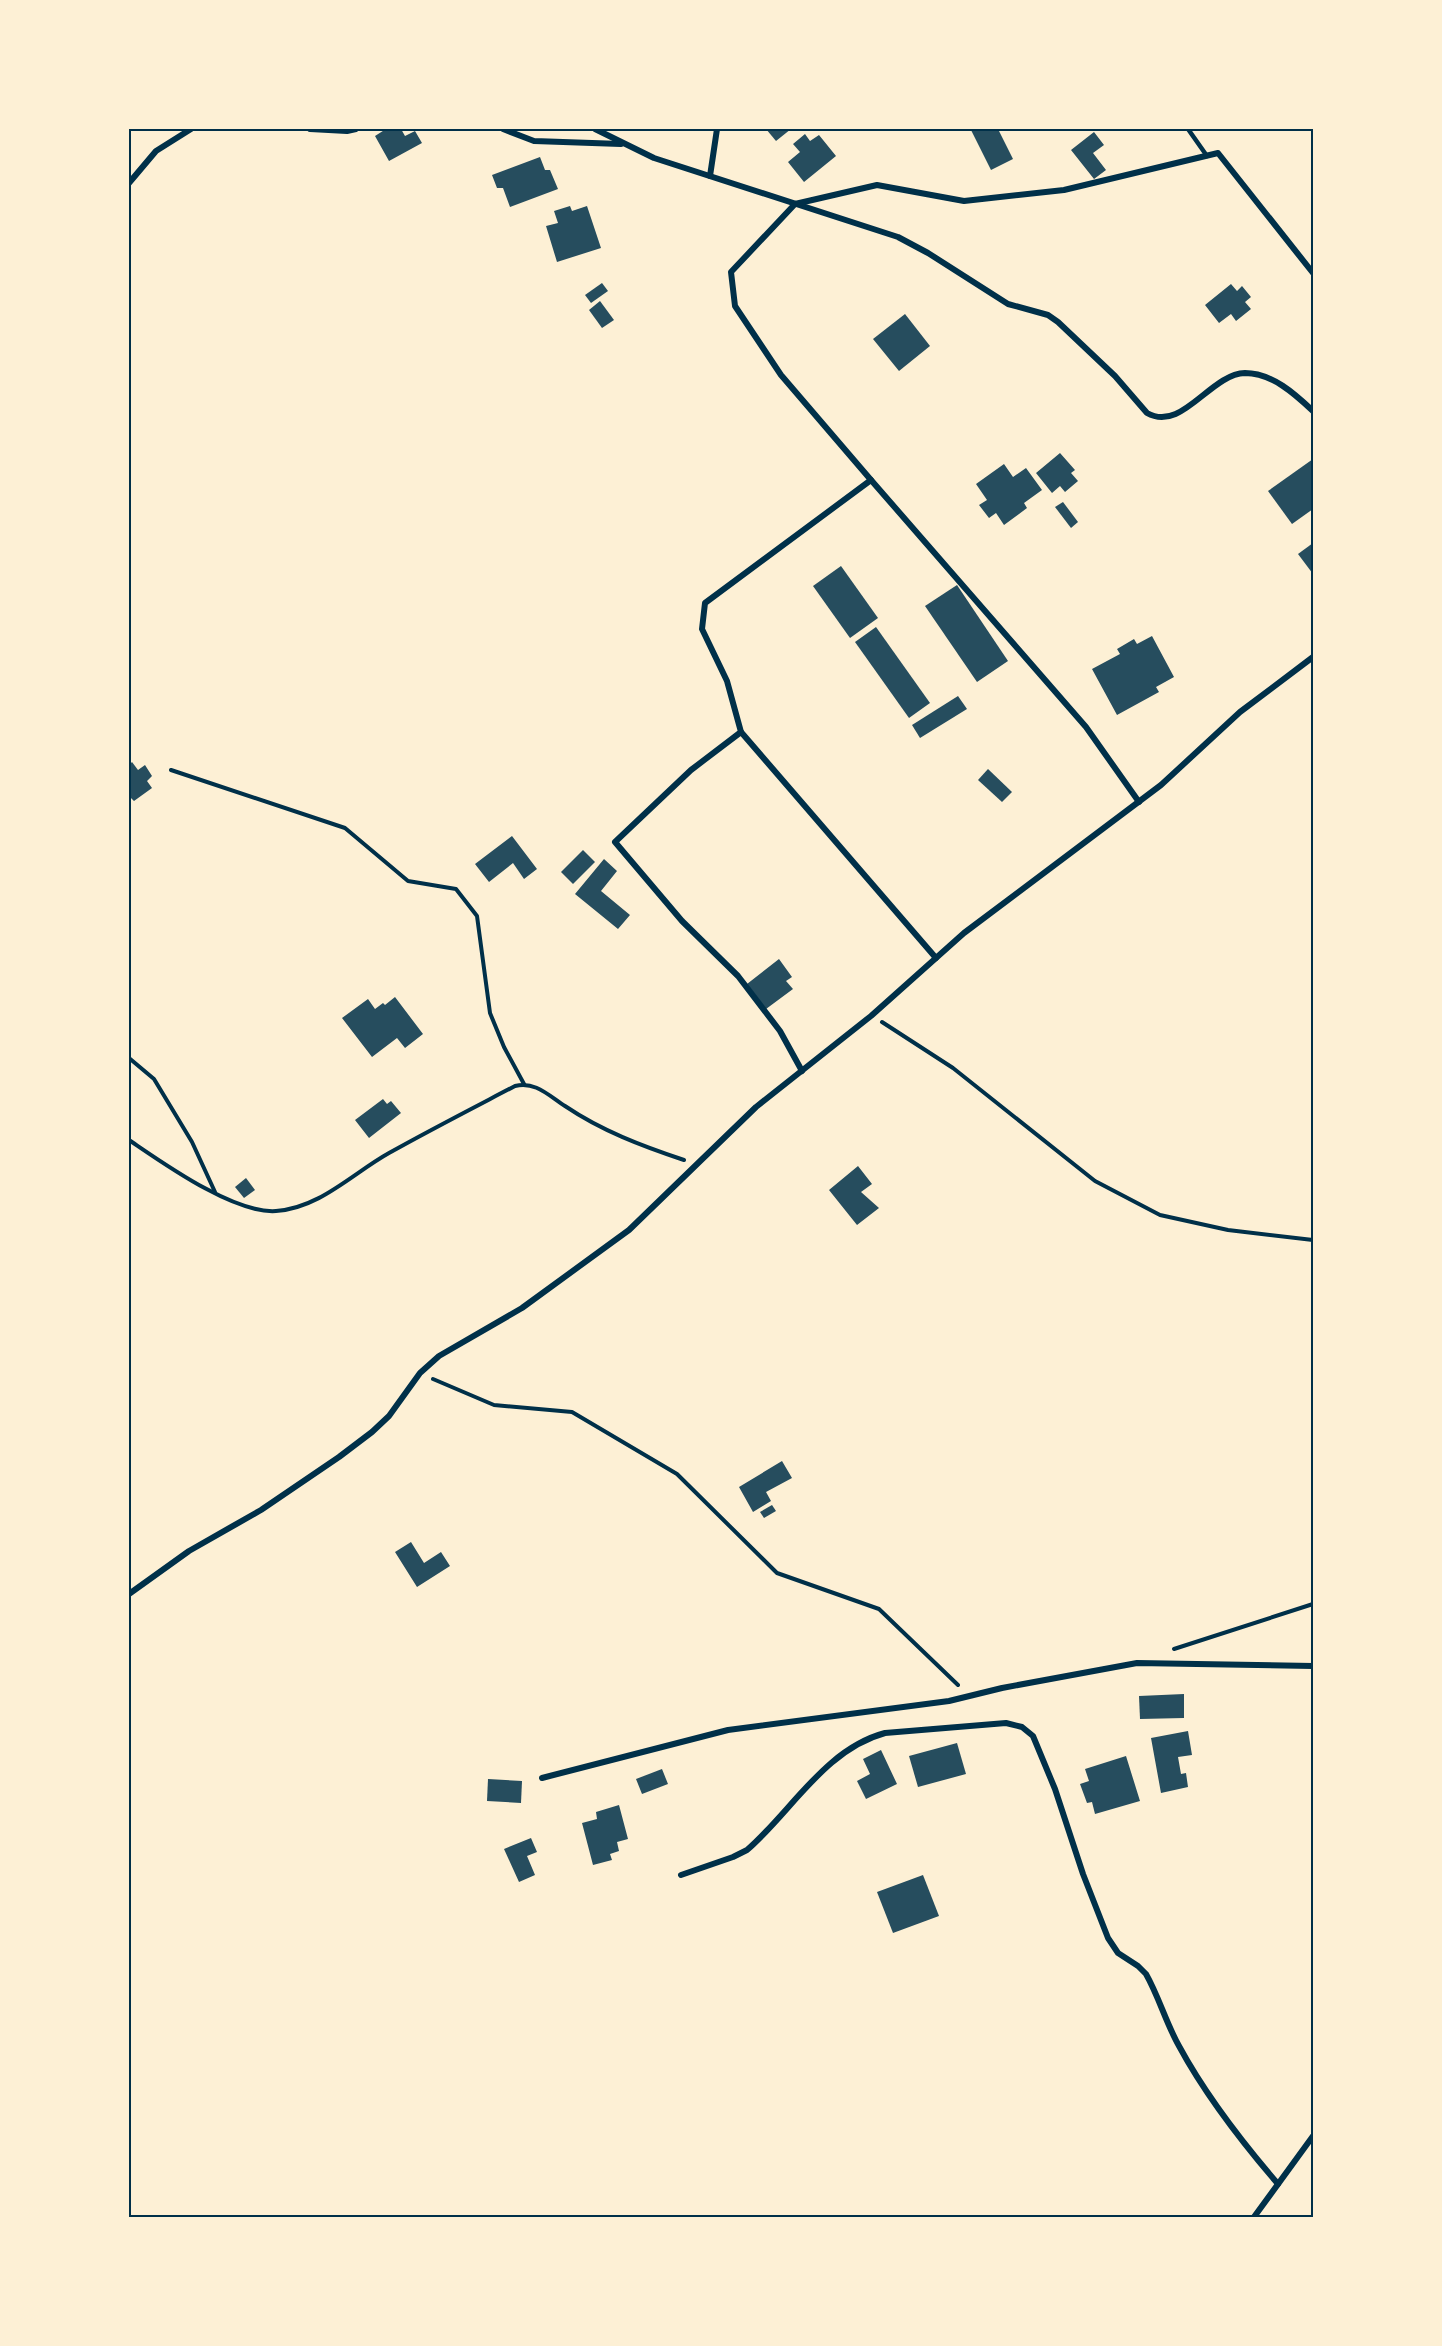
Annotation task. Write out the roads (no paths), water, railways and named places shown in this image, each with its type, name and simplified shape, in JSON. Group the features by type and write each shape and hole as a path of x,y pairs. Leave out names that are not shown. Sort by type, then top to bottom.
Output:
{"street":[{"path":"129,183 156,151 191,129"},
{"path":"310,129 347,131 356,129"},
{"path":"502,129 534,141 625,144"},
{"path":"595,129 654,158 898,237 1008,303 1048,315 1084,345 1147,413 1153,416 1171,417 1222,382 1246,373 1274,380 1296,395 1313,411"},
{"path":"710,176 717,129"},
{"path":"1139,802 1086,727 781,375 735,306 731,272 795,204 876,185 964,201 1064,190 1218,153 1313,273"},
{"path":"872,480 705,603 702,629 727,681 741,732 936,958"},
{"path":"129,1594 189,1551 261,1510 372,1432 388,1416 420,1373 439,1356 522,1308 629,1230 756,1107 872,1016 964,933 1161,785 1240,712 1313,657"},
{"path":"741,732 691,770 615,842 682,921 738,976 780,1031 802,1071"},
{"path":"542,1778 728,1730 949,1701 1137,1663 1313,1666"},
{"path":"681,1875 747,1850 829,1767 870,1737 885,1733 1006,1723 1022,1727 1033,1736 1055,1789 1083,1874 1108,1938 1118,1953 1146,1974 1178,2044 1209,2097 1238,2138 1278,2184"},
{"path":"1254,2217 1313,2136"}],"lane":[{"path":"1188,129 1207,156"}]}
